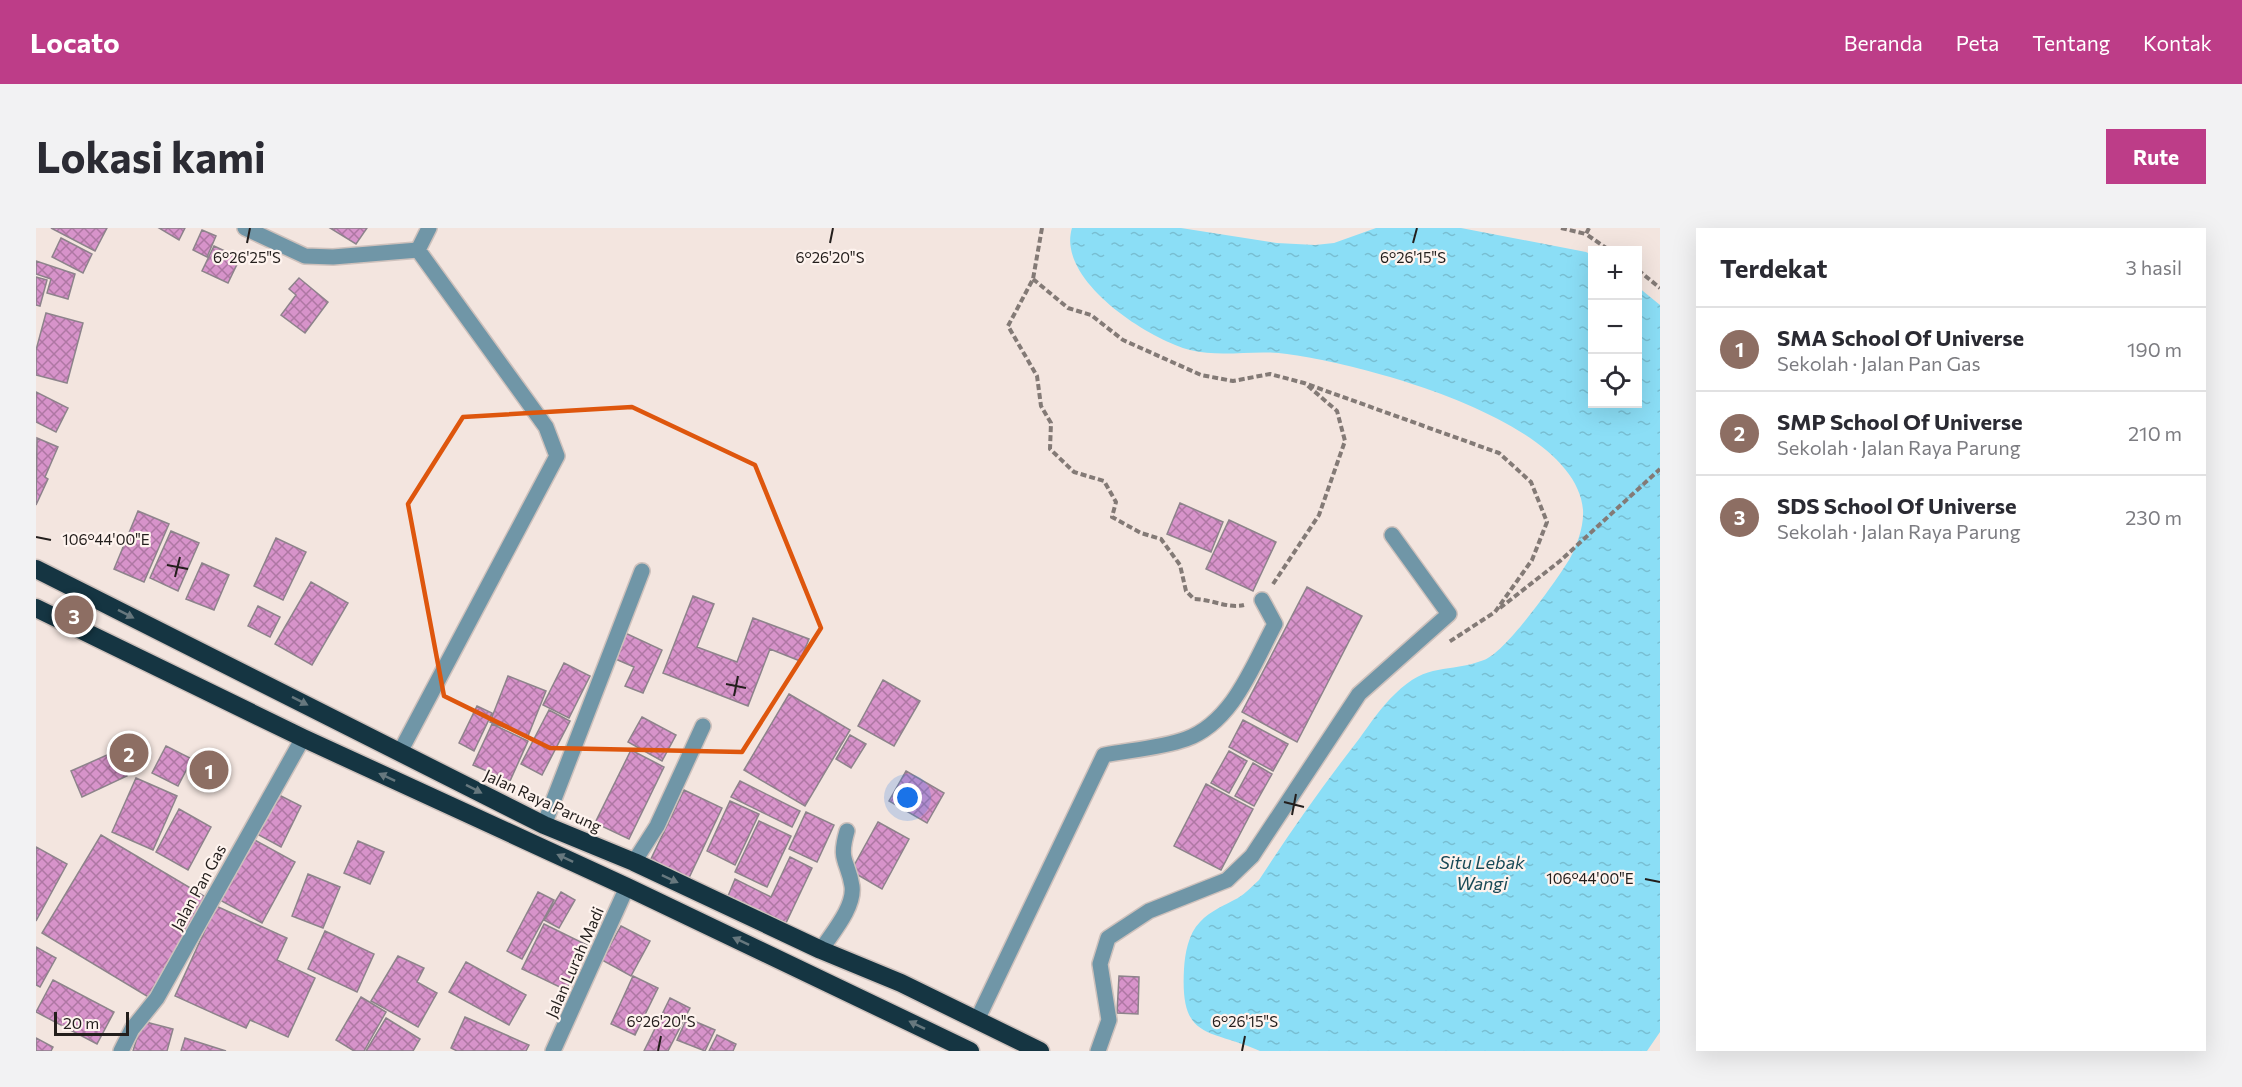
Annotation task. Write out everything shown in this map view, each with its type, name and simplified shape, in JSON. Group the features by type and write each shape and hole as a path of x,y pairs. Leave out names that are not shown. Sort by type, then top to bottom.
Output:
{"highway":[{"name":"Jalan Raya Parung","path":"36,569 544,825 634,862 821,950 901,983 1040,1051"},
{"path":"36,608 303,738 627,887 970,1051"},
{"path":"888,1011 901,983"}],"street":[{"path":"245,228 305,256 333,257 418,250"},
{"path":"418,250 429,228"},
{"path":"400,752 557,456 546,427 418,250"},
{"path":"1098,1051 1109,1020 1100,964 1108,938 1149,911 1227,880 1252,856 1359,694 1449,614 1392,535"},
{"path":"544,825 642,571"},
{"path":"977,1020 1104,756 1171,744 1188,738 1216,720 1242,685 1275,624 1262,600"},
{"path":"634,862 657,826 703,726"},
{"name":"Jalan Pan Gas","path":"121,1051 132,1029 157,998 303,738"},
{"path":"821,950 845,910 851,895 852,886 845,869 842,847 846,831"},
{"name":"Jalan Lurah Madi","path":"553,1051 627,887"}],"path":[{"path":"1042,228 1033,279 1008,326 1037,376 1041,405 1051,423 1050,449 1074,472 1104,482 1116,502 1112,517 1141,533 1161,539 1180,565 1186,591 1194,599 1210,599 1235,607 1262,600 1319,515 1345,441 1337,411 1304,383"},
{"path":"1561,228 1586,234 1603,246"},
{"path":"1586,234 1589,228"},
{"path":"1642,273 1660,288"},
{"path":"1033,279 1068,308 1091,315 1123,340 1201,375 1233,381 1270,374 1304,383 1499,453 1531,482 1547,522 1532,560 1495,612"},
{"path":"1444,644 1454,640 1495,612 1560,561 1660,469"}],"highlighted area":[{"path":"632,407 755,465 821,628 742,752 550,748 444,696 408,504 463,417"}],"water":[{"name":"Situ Lebak Wangi","path":"1072,228 1181,228 1277,243 1315,245 1334,243 1376,228 1461,228 1586,252 1588,253 1588,408 1642,408 1642,290 1660,305 1660,1032 1647,1051 1260,1051 1212,1034 1193,1021 1187,1009 1184,992 1184,969 1188,944 1196,927 1208,915 1241,896 1259,880 1320,791 1395,694 1428,672 1484,660 1505,644 1530,615 1569,560 1579,536 1583,510 1571,478 1544,449 1506,423 1412,384 1364,370 1287,354 1202,352 1172,344 1130,320 1091,287 1078,267 1071,248"}],"building":[{"path":"51,228 107,228 95,251"},
{"path":"159,228 185,228 179,240"},
{"path":"330,228 367,228 356,244"},
{"path":"202,230 216,236 207,257 193,250"},
{"path":"61,238 92,254 83,273 52,257"},
{"path":"214,246 240,258 228,283 202,271"},
{"path":"36,261 75,274 68,299 47,293 51,279 36,274"},
{"path":"36,277 47,280 40,306 36,305"},
{"path":"299,278 328,302 305,333 281,315 296,295 289,289"},
{"path":"46,313 83,323 67,383 36,375 36,350"},
{"path":"36,392 68,408 56,432 36,422"},
{"path":"37,438 58,447 45,477 48,479 36,505"},
{"path":"1180,503 1223,522 1211,552 1167,534"},
{"path":"138,511 169,524 144,582 114,569"},
{"path":"1229,520 1276,542 1253,591 1206,569"},
{"path":"171,531 199,543 178,591 150,578"},
{"path":"276,538 306,552 283,600 254,586"},
{"path":"202,563 229,575 214,610 186,599"},
{"path":"311,582 348,603 312,665 275,644"},
{"path":"1307,587 1362,616 1297,742 1242,712"},
{"path":"693,596 714,604 697,647 737,662 753,618 809,639 800,661 770,649 748,706 663,673"},
{"path":"258,606 280,617 270,637 248,626"},
{"path":"623,632 662,650 643,693 625,686 634,667 611,657"},
{"path":"564,663 590,676 569,718 543,705"},
{"path":"508,676 546,691 528,736 490,722"},
{"path":"883,680 920,701 894,746 858,726"},
{"path":"789,694 850,730 805,806 744,770"},
{"path":"477,706 492,713 474,751 459,743"},
{"path":"549,710 570,721 542,775 521,764"},
{"path":"642,717 676,735 662,761 628,742"},
{"path":"1243,720 1288,744 1273,771 1229,747"},
{"path":"492,724 528,741 510,781 473,765"},
{"path":"850,735 866,744 851,768 836,759"},
{"path":"166,746 192,759 178,786 152,773"},
{"path":"631,750 664,767 629,839 595,823"},
{"path":"116,751 127,776 82,797 71,771"},
{"path":"1229,751 1247,761 1229,793 1211,783"},
{"path":"1253,763 1272,774 1254,806 1235,796"},
{"path":"906,771 944,793 927,823 889,801"},
{"path":"136,778 177,796 153,850 112,832"},
{"path":"740,781 800,811 792,827 731,797"},
{"path":"1206,784 1253,809 1221,870 1174,846"},
{"path":"684,790 722,808 688,880 650,861"},
{"path":"277,794 301,806 281,847 257,834"},
{"path":"730,801 759,814 735,865 707,851"},
{"path":"179,809 211,827 188,870 156,852"},
{"path":"806,812 834,825 817,862 789,849"},
{"path":"759,821 791,836 767,887 735,872"},
{"path":"878,822 909,839 882,889 851,871"},
{"path":"101,835 209,899 150,998 42,933"},
{"path":"251,838 295,862 262,923 218,899"},
{"path":"358,841 384,852 370,884 344,873"},
{"path":"36,847 67,864 36,921"},
{"path":"790,857 812,868 786,923 728,896 735,879 771,897"},
{"path":"308,874 340,887 323,928 292,916"},
{"path":"538,892 554,900 522,959 507,951"},
{"path":"561,892 575,900 559,928 544,920"},
{"path":"216,906 287,938 277,960 315,978 288,1037 250,1020 246,1028 175,996"},
{"path":"544,924 587,945 566,990 522,969"},
{"path":"621,926 650,941 631,976 602,960"},
{"path":"325,931 374,954 357,992 308,969"},
{"path":"36,947 56,958 40,987 36,985"},
{"path":"398,956 424,968 417,982 437,993 418,1027 371,1001"},
{"path":"466,962 526,995 509,1025 449,992"},
{"path":"633,976 658,988 635,1035 611,1024"},
{"path":"1119,976 1139,977 1138,1014 1117,1013"},
{"path":"53,980 114,1012 97,1044 36,1012"},
{"path":"361,997 386,1012 364,1051 354,1051 336,1040"},
{"path":"670,998 690,1008 668,1051 644,1051"},
{"path":"465,1017 529,1045 526,1051 457,1051 451,1048"},
{"path":"386,1018 420,1039 413,1051 366,1051"},
{"path":"687,1018 715,1030 705,1051 677,1040"},
{"path":"142,1021 173,1029 167,1051 133,1051"},
{"path":"717,1035 736,1044 733,1051 709,1051"},
{"path":"36,1038 53,1047 51,1051 36,1051"},
{"path":"185,1038 226,1051 181,1051"}],"place":[{"name":"SDS School Of Universe","path":"74,615"},
{"name":"SMP School Of Universe","path":"129,753"},
{"name":"SMA School Of Universe","path":"209,770"}]}
